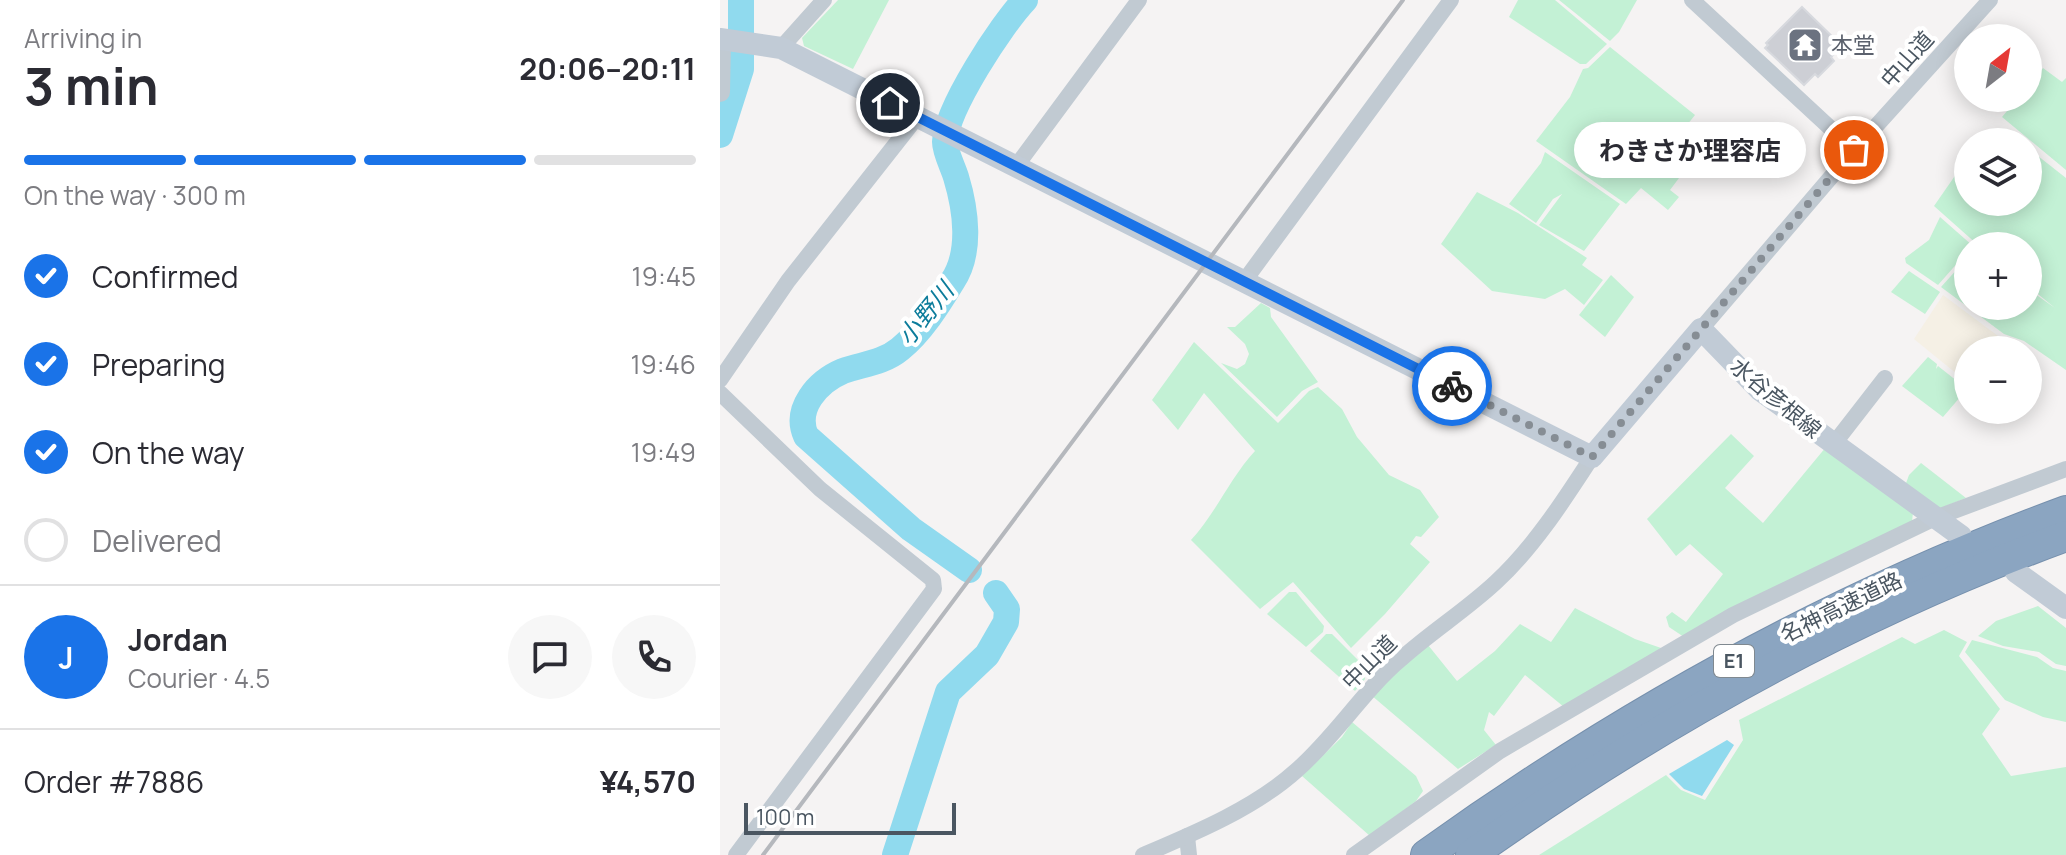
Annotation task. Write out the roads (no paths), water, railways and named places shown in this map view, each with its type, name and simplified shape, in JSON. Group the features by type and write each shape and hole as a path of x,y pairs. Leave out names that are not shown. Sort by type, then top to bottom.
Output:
{"highway":[{"name":"名神高速道路","path":"1426,855 1558,764 1742,657 1926,566 2066,511"},
{"name":"名神高速道路","path":"1471,855 1608,766 1754,679 1938,588 2066,536"}],"main road":[{"path":"730,41 781,48 1592,457 1701,329"},
{"name":"水谷彦根線","path":"1701,329 1760,390 1961,536"},
{"path":"2016,572 2066,608"}],"street":[{"path":"781,48 824,0"},
{"path":"1017,165 1139,0"},
{"path":"1245,280 1451,0"},
{"path":"1692,0 1854,150"},
{"name":"中山道","path":"1701,329 1854,150 1990,0"},
{"path":"720,92 730,41"},
{"path":"720,380 788,281 917,117"},
{"path":"1833,445 1885,378"},
{"path":"720,393 820,489 933,580 934,589 736,855"},
{"name":"中山道","path":"1143,855 1187,836 1296,772 1399,660 1496,582 1528,547 1592,457"},
{"path":"1354,855 1500,751 1733,615 1935,518 2066,469"},
{"path":"1187,836 1189,855"}],"water":[{"path":"1727,740 1734,745 1702,796 1684,789 1669,774"}],"waterway":[{"path":"720,135 741,69 741,0"},
{"name":"小野川","path":"969,570 911,529 806,436 803,416 810,398 833,376 887,357 908,342 935,309 958,271 965,245 965,231 960,190 945,146 948,127 977,68 1025,0"},
{"name":"小野川","path":"895,855 948,692 987,655 1006,622 1007,609 996,593"}],"railway":[{"path":"763,855 1403,0"}],"place":[{"name":"本堂","path":"1805,45"},
{"name":"わきさか理容店","path":"1854,150"}]}
